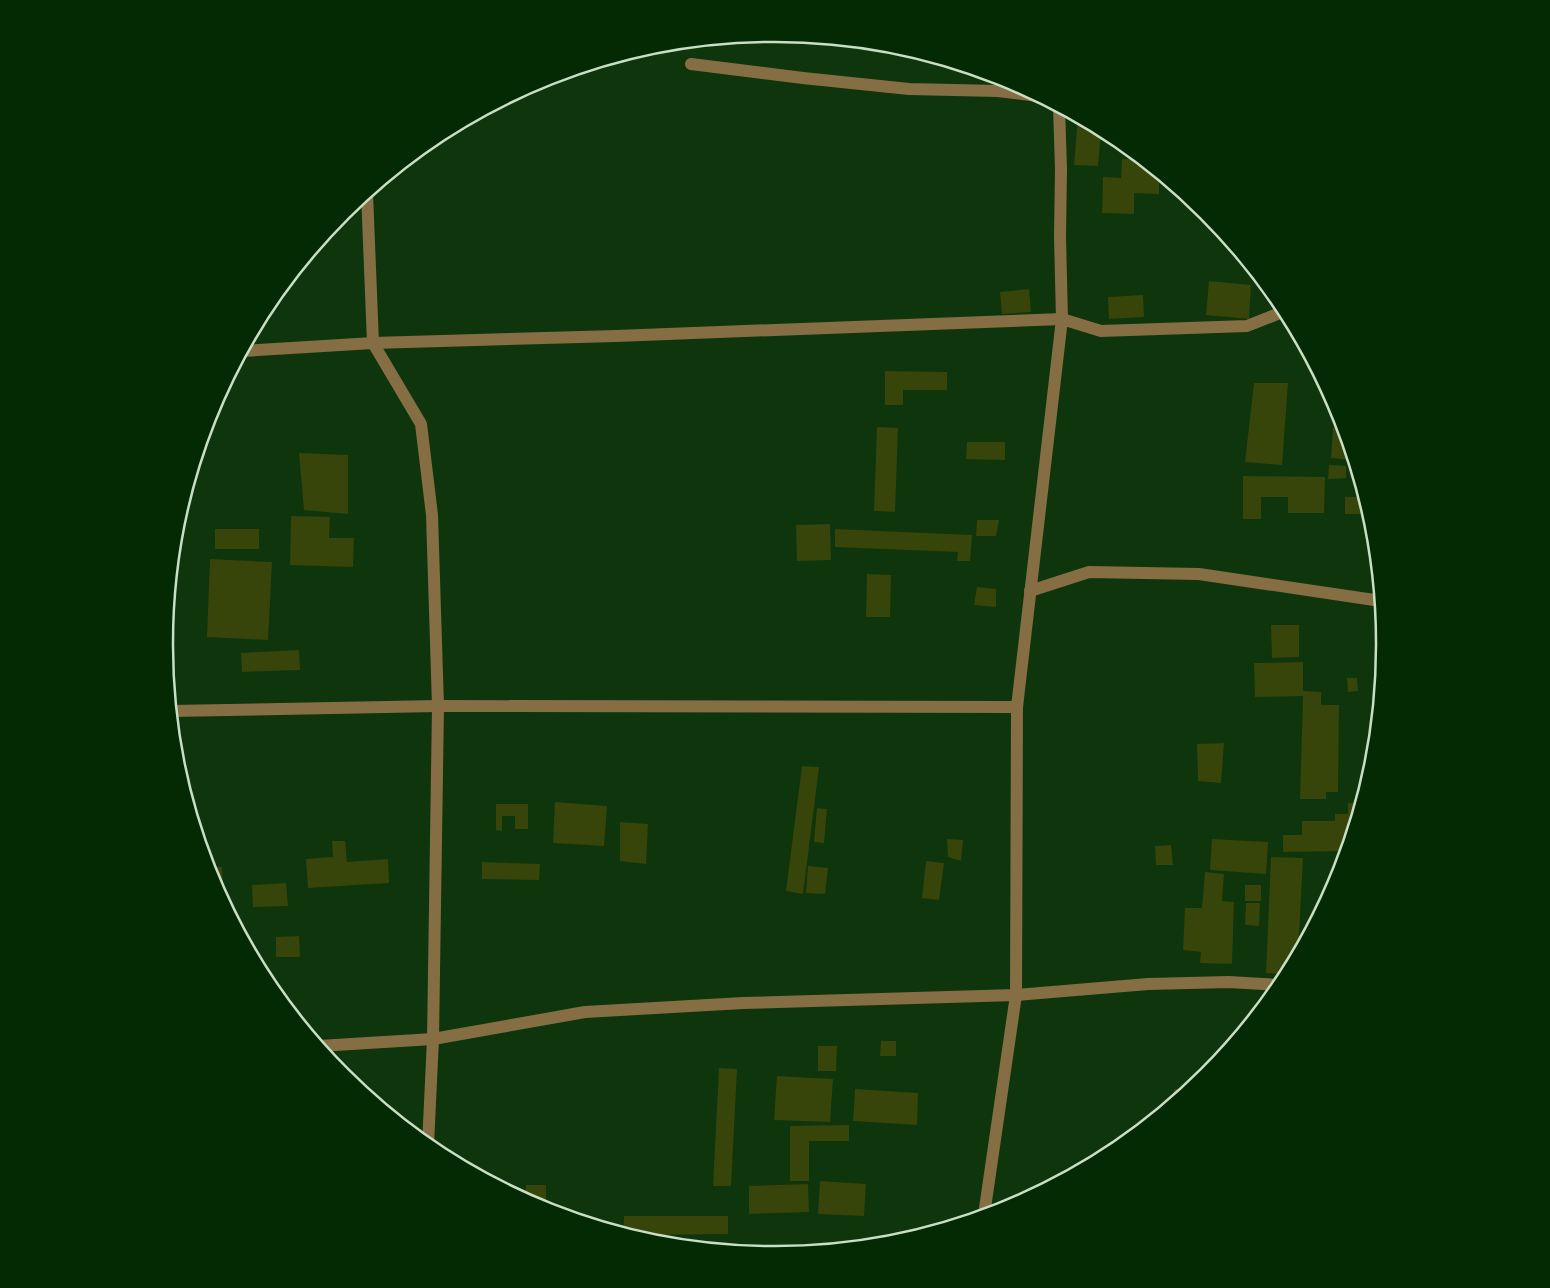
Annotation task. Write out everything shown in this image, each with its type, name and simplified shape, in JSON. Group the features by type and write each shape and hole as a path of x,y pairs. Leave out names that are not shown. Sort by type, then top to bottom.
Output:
{"street":[{"path":"691,64 803,78 909,88 1016,93"},
{"path":"985,1208 1016,995 1017,707 1062,319 1059,114"},
{"path":"367,202 373,343 421,424 432,515 438,706 433,1039 428,1135"},
{"path":"251,350 373,343 1062,319 1102,331 1247,326 1278,314"},
{"path":"1030,591 1089,572 1199,574 1375,600"},
{"path":"178,711 438,706 1017,707"},
{"path":"327,1045 433,1039 585,1012 743,1003 1016,995 1148,984 1229,982 1270,985"}],"building":[{"path":"1077,124 1100,138 1098,166 1074,165"},
{"path":"1122,159 1130,159 1159,182 1159,194 1134,193 1134,214 1102,213 1103,177 1121,178"},
{"path":"1209,281 1251,285 1249,319 1206,315"},
{"path":"1029,289 1031,312 1002,314 1000,292"},
{"path":"1143,295 1144,317 1109,319 1108,297"},
{"path":"885,371 947,372 947,390 903,390 903,405 885,405"},
{"path":"1254,383 1288,383 1282,465 1245,462"},
{"path":"877,427 898,428 895,512 874,511"},
{"path":"1336,427 1348,460 1331,458 1333,428"},
{"path":"967,442 1005,442 1005,460 966,459"},
{"path":"299,453 348,455 348,514 304,510"},
{"path":"1329,465 1346,466 1346,478 1328,479"},
{"path":"1243,476 1325,477 1324,513 1288,513 1288,497 1261,497 1261,519 1243,519"},
{"path":"1345,497 1358,497 1362,514 1345,514"},
{"path":"291,516 330,517 329,538 354,538 353,567 290,565"},
{"path":"977,520 999,520 996,536 976,536"},
{"path":"830,524 831,560 797,561 796,525"},
{"path":"215,529 259,529 259,549 215,549"},
{"path":"835,529 972,535 970,561 957,561 958,552 835,547"},
{"path":"210,559 272,562 268,640 207,637"},
{"path":"867,574 891,575 890,617 866,617"},
{"path":"977,587 996,589 996,607 974,605"},
{"path":"1271,625 1299,625 1299,657 1272,658"},
{"path":"299,650 300,670 242,672 241,653"},
{"path":"1303,662 1303,691 1321,692 1321,705 1339,705 1338,792 1326,792 1326,799 1300,799 1303,696 1255,697 1254,663"},
{"path":"1347,678 1357,678 1358,691 1348,692"},
{"path":"1224,743 1221,783 1198,781 1197,744"},
{"path":"802,766 819,767 803,894 786,891"},
{"path":"555,802 607,806 604,846 553,843"},
{"path":"1348,803 1355,803 1340,851 1283,852 1283,835 1302,835 1302,821 1335,821 1335,814 1348,814"},
{"path":"496,804 528,804 528,829 515,829 515,816 502,816 502,831 496,830"},
{"path":"817,808 827,809 824,843 814,842"},
{"path":"620,822 648,824 646,864 620,861"},
{"path":"947,839 963,840 961,861 948,857"},
{"path":"1212,839 1268,842 1266,874 1210,870"},
{"path":"332,841 345,841 347,862 388,859 389,883 308,888 306,859 333,857"},
{"path":"1171,845 1173,865 1156,865 1155,846"},
{"path":"1271,857 1303,858 1299,940 1278,974 1266,973"},
{"path":"926,861 944,863 939,900 922,898"},
{"path":"482,862 540,864 539,880 482,879"},
{"path":"808,866 828,868 825,894 806,893"},
{"path":"216,867 222,867 223,882"},
{"path":"1205,872 1224,874 1222,901 1234,902 1232,964 1200,963 1201,952 1183,950 1185,908 1202,908"},
{"path":"286,883 288,906 253,907 252,885"},
{"path":"1245,885 1261,885 1261,901 1245,901"},
{"path":"1246,903 1260,903 1259,926 1245,925"},
{"path":"299,936 300,957 276,957 276,937"},
{"path":"881,1041 896,1041 896,1056 880,1056"},
{"path":"818,1046 837,1046 836,1071 818,1071"},
{"path":"719,1068 737,1069 731,1186 713,1186"},
{"path":"777,1076 833,1079 830,1122 774,1120"},
{"path":"855,1089 918,1093 917,1125 853,1121"},
{"path":"849,1125 849,1141 809,1141 809,1181 790,1181 790,1126"},
{"path":"820,1181 866,1184 864,1216 818,1214"},
{"path":"808,1184 809,1212 749,1214 749,1186"},
{"path":"526,1185 546,1185 546,1200 545,1200 526,1191"},
{"path":"624,1216 728,1216 728,1234 662,1235 624,1226"}]}
